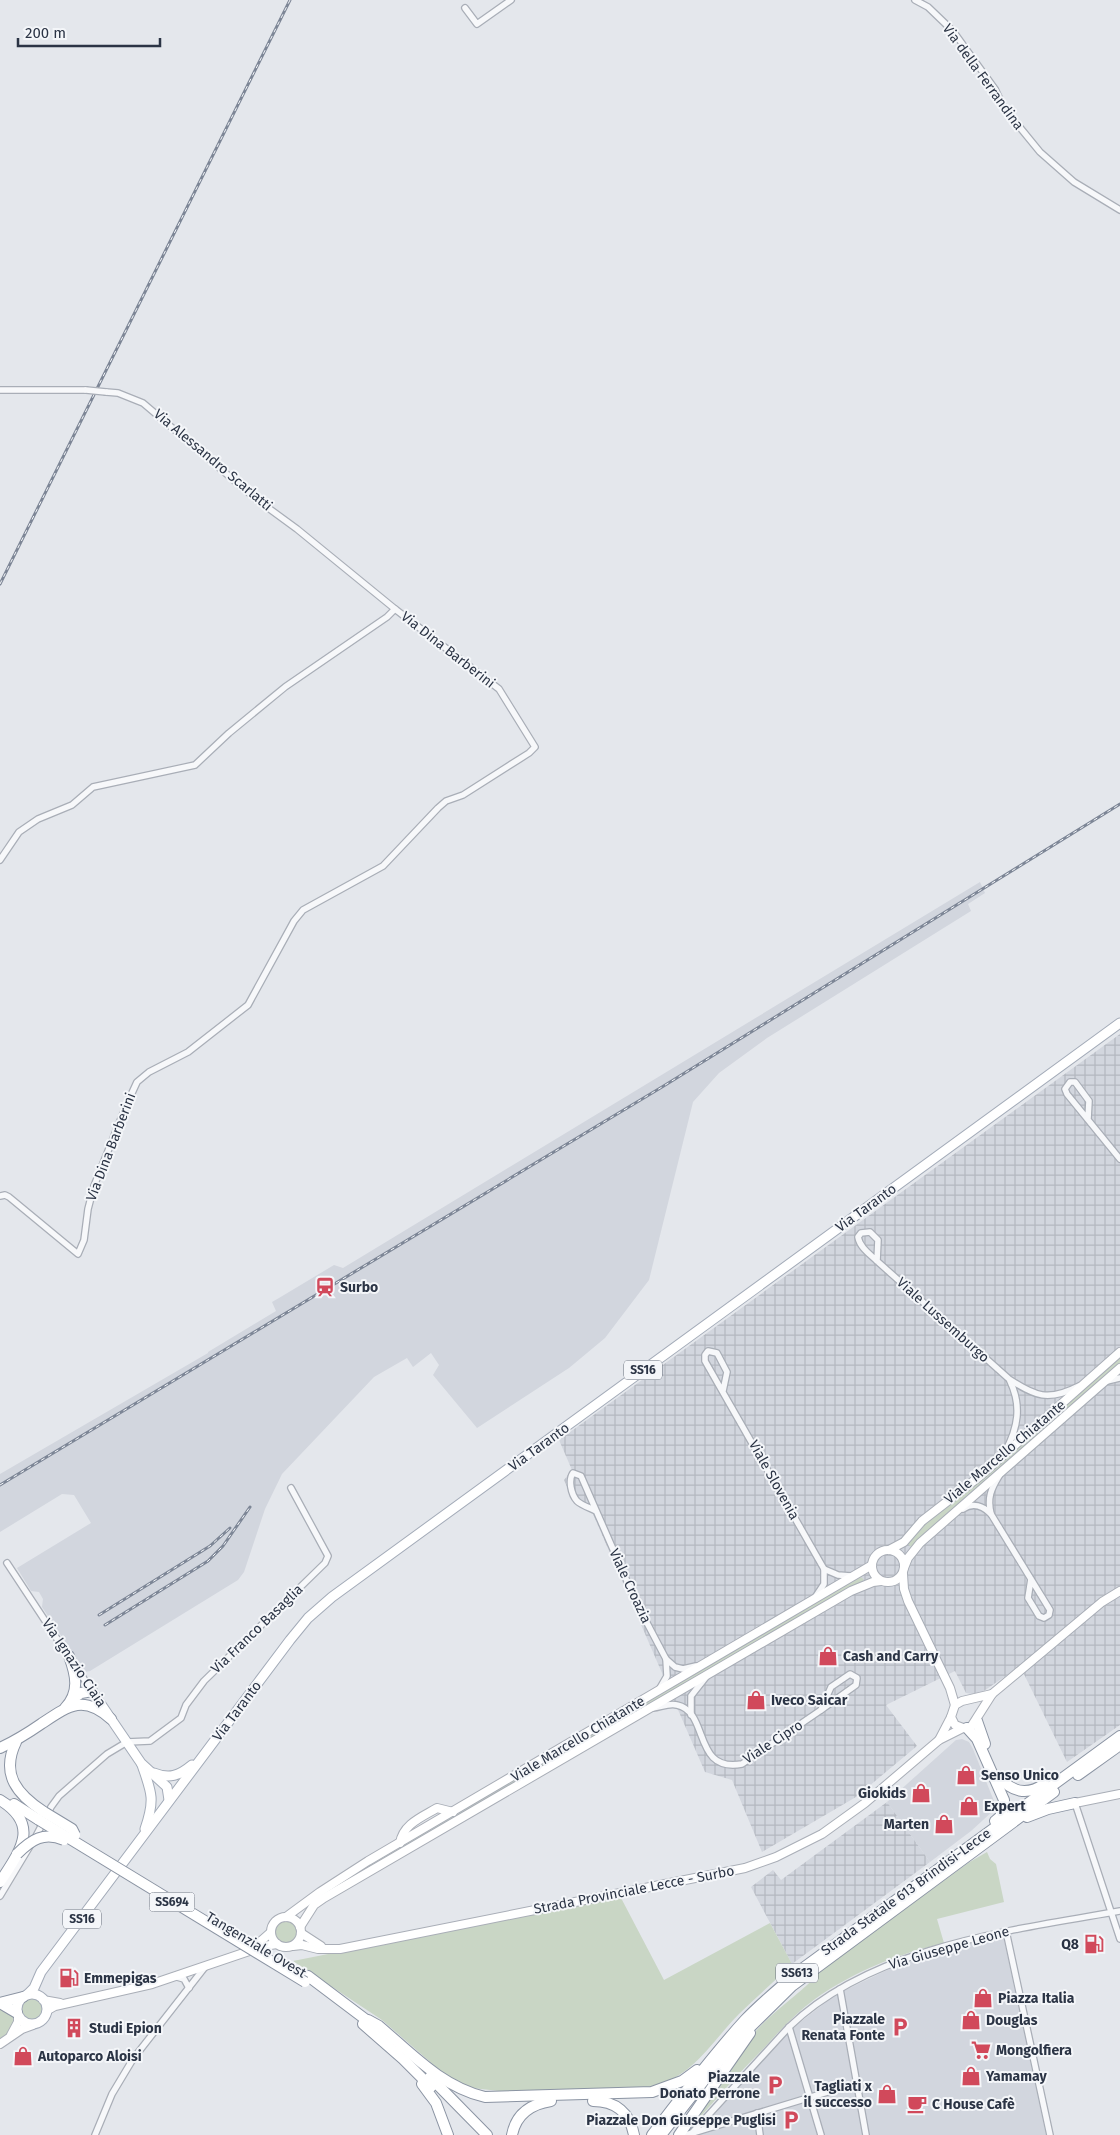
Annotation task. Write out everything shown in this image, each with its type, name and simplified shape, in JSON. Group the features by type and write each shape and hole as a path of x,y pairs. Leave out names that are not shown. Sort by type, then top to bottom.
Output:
{"highway":[{"path":"68,1656 75,1677 74,1702"},
{"path":"0,1748 23,1736 74,1702 81,1693 92,1691"},
{"path":"74,1702 97,1708 111,1719"},
{"path":"977,1718 997,1773 1006,1785 1017,1790 1028,1792 1038,1788 1074,1764 1090,1757"},
{"path":"941,1866 952,1853 1000,1818 1004,1808 1000,1787 977,1739 965,1728"},
{"path":"23,1736 6,1754 3,1774 10,1788 42,1816"},
{"name":"Strada Statale 613 Brindisi-Lecce","path":"652,2135 722,2046 746,2019 799,1971 1120,1736"},
{"name":"Strada Statale 613 Brindisi-Lecce","path":"661,2135 732,2045 779,1998 815,1968 1120,1745"},
{"name":"Tangenziale Ovest","path":"0,1789 112,1865 306,1979 381,2039 419,2074 478,2135"},
{"name":"Tangenziale Ovest","path":"0,1796 76,1835 368,2020 412,2058 487,2135"},
{"path":"0,1800 14,1810 24,1828 23,1842 0,1882"},
{"path":"972,1853 981,1850 1034,1813 1074,1803"},
{"path":"17,1854 35,1839 55,1837 112,1865"},
{"path":"679,2135 754,2027 815,1968"},
{"path":"0,2003 25,1996"},
{"path":"0,2003 17,2014"},
{"path":"368,2020 379,2026 444,2081 474,2094 495,2098 637,2094 663,2090 682,2081 697,2070 738,2024 746,2019"},
{"path":"381,2039 428,2091 440,2112 448,2135"},
{"path":"512,2135 518,2118 525,2111 541,2102 595,2100 604,2101 620,2108 630,2121 634,2135"}],"main road":[{"name":"Via Taranto","path":"17,2014 17,2005 34,1988 41,1972 308,1618 332,1597 1120,1023"},
{"name":"Via Ignazio Ciaia","path":"92,1691 141,1763 152,1793 149,1818 143,1837"},
{"path":"151,1772 167,1777 179,1774 203,1756"},
{"name":"Via Ignazio Ciaia","path":"141,1763 167,1787 169,1800"},
{"path":"152,1793 158,1798 169,1800"},
{"name":"Via Taranto","path":"33,2025 42,2021 46,2014 47,2008 42,1998 39,1984 49,1963"},
{"path":"25,1996 32,1994 42,1998"},
{"path":"17,2014 23,2022 33,2025"}],"street":[{"path":"465,8 477,24 511,0"},
{"name":"Via della Ferrandina","path":"915,0 928,7 953,31 995,89 1004,108 1040,152 1074,182 1120,210"},
{"name":"Via Alessandro Scarlatti","path":"0,390 86,390 118,393 143,402 256,499 297,529 395,609"},
{"path":"0,860 10,844 24,828 38,819 72,805 93,786 195,765 228,733 285,687 387,617 395,609"},
{"name":"Via Dina Barberini","path":"0,1196 5,1195 9,1197 78,1254 84,1240 90,1199 94,1186 131,1093 142,1076 188,1052 248,1006 294,921 303,910 383,866 446,801 463,795 528,753 535,746 499,689 395,609"},
{"path":"1088,1119 1089,1101 1074,1082 1070,1082 1065,1089 1067,1094 1120,1159"},
{"name":"Viale Lussemburgo","path":"878,1261 878,1240 870,1232 861,1233 858,1237 859,1243 878,1261 1009,1379 1028,1392 1039,1395 1066,1392 1086,1382"},
{"name":"Viale Slovenia","path":"724,1391 727,1372 717,1353 708,1351 705,1355 706,1361 824,1569"},
{"name":"Viale Marcello Chiatante","path":"246,1954 270,1933 273,1923 286,1917 320,1892 872,1565 879,1552 889,1550 904,1542 922,1521 1003,1455 1120,1352"},
{"name":"Viale Marcello Chiatante","path":"293,1946 297,1942 314,1905 324,1898 851,1591 873,1582 896,1581 904,1571 912,1551 1120,1368"},
{"path":"1105,1381 1120,1378"},
{"path":"1003,1455 1015,1433 1018,1412 1009,1379"},
{"path":"991,1514 989,1506 991,1488 1002,1471"},
{"name":"Viale Croazia","path":"596,1511 577,1501 570,1484 570,1477 573,1473 581,1476 637,1604 666,1660"},
{"name":"Via Franco Basaglia","path":"127,1742 150,1741 181,1718 186,1705 204,1681 326,1563 328,1556 290,1488"},
{"path":"942,1524 966,1507 973,1505 986,1508 991,1514 1031,1579 1050,1610 1049,1615 1044,1618 1039,1616 1028,1598 1031,1579"},
{"path":"889,1550 899,1554 902,1558 904,1589 908,1601 950,1688 961,1703 976,1708 977,1718"},
{"name":"Via Ignazio Ciaia","path":"7,1563 92,1691"},
{"path":"872,1565 874,1575 894,1586 908,1601"},
{"path":"811,1602 824,1584 824,1569 838,1576 854,1576"},
{"path":"992,1694 961,1703 951,1717 955,1725 965,1728 977,1718 992,1694 1102,1602 1120,1591"},
{"path":"666,1660 675,1667 683,1669 705,1664"},
{"path":"657,1692 667,1676 666,1660"},
{"name":"Viale Cipro","path":"691,1715 710,1754 716,1762 729,1766 742,1764 821,1710 856,1685 857,1678 850,1674 831,1687 821,1710"},
{"path":"691,1715 691,1696 706,1677"},
{"path":"653,1708 672,1704 679,1705 691,1715"},
{"name":"Strada Provinciale Lecce - Surbo","path":"939,1740 951,1717"},
{"name":"Strada Provinciale Lecce - Surbo","path":"293,1946 302,1945 340,1949 745,1868 783,1854 822,1834 864,1803 939,1740 965,1728"},
{"path":"0,1896 59,1796 88,1769 127,1742"},
{"path":"1120,1794 1074,1803 1120,1939"},
{"name":"Via Giuseppe Leone","path":"688,2134 789,2027 814,2005 840,1989 888,1965 913,1956 1006,1931 1120,1911"},
{"path":"286,1917 295,1920 306,1938 327,1949"},
{"path":"1006,1931 1050,2135"},
{"path":"270,1933 277,1944 285,1948 293,1946"},
{"path":"46,2014 52,2008 67,2003 131,1990 177,1977 264,1946 277,1944"},
{"path":"95,2135 112,2094 132,2058 205,1967"},
{"path":"177,1977 184,1979 189,1988"},
{"path":"840,1989 866,2135"},
{"path":"42,1998 55,2003 67,2003"},
{"name":"Via Taranto","path":"3,2042 16,2027 17,2014"},
{"name":"Via Taranto","path":"3,2042 22,2029 33,2025"},
{"path":"789,2027 822,2135"},
{"path":"688,2134 857,2083"},
{"path":"757,2113 760,2135"}],"shaded area":[{"path":"980,882 985,893 968,904 971,911 767,1038 719,1073 693,1102 649,1280 605,1338 569,1368 477,1428 433,1375 439,1365 431,1353 413,1367 407,1358 374,1377 282,1474 265,1509 244,1572 238,1580 90,1671 85,1672 42,1607 43,1599 39,1592 31,1591 17,1568 91,1523 74,1495 62,1494 0,1532 0,1474 208,1353 276,1311 272,1302 334,1265 343,1268"},
{"path":"1120,1034 1120,1725 1067,1762 1020,1666 978,1695 966,1693 955,1671 886,1705 917,1746 856,1797 762,1852 732,1780 705,1772 593,1514 574,1503 564,1480 572,1470 559,1440"},
{"path":"962,1739 969,1742 973,1749 994,1801 994,1810 971,1831 930,1862 887,1802 956,1740"},
{"path":"887,1802 930,1862 792,1964 751,1887 773,1870 781,1880"},
{"path":"1003,1935 1046,2135 695,2135 707,2118 794,2027 835,1995 904,1962"}],"green space":[{"path":"1120,1358 1120,1363 939,1520 911,1547 908,1544 923,1527 957,1496 976,1483"},
{"path":"861,1577 864,1580 321,1898 319,1895"},
{"path":"987,1852 990,1859 996,1864 1004,1902 937,1919 944,1943 876,1965 845,1980 815,1999 782,2028 690,2129 754,2033 771,2016 824,1968 968,1863"},
{"path":"620,1896 664,1980 770,1923 792,1964 739,2014 698,2060 675,2077 662,2084 645,2089 508,2092 472,2088 452,2079 382,2020 293,1961"},
{"path":"286,1920 294,1924 298,1932 294,1940 286,1944 278,1940 274,1932 278,1924"},
{"path":"32,1998 40,2002 44,2010 40,2018 32,2022 24,2018 20,2010 24,2002"},
{"path":"0,2007 12,2013 15,2019 10,2033 0,2040"}],"railway":[{"path":"0,584 290,0"},
{"path":"0,1485 662,1087 1120,804"},
{"path":"105,1625 208,1561 223,1546 250,1507"},
{"path":"99,1615 210,1546 230,1528"}],"place":[{"name":"Surbo","path":"325,1287"},
{"name":"Cash and Carry","path":"828,1656"},
{"name":"Iveco Saicar","path":"756,1700"},
{"name":"Senso Unico","path":"966,1775"},
{"name":"Giokids","path":"921,1793"},
{"name":"Expert","path":"969,1806"},
{"name":"Marten","path":"944,1824"},
{"name":"Q8","path":"1094,1944"},
{"name":"Emmepigas","path":"69,1978"},
{"name":"Piazza Italia","path":"983,1998"},
{"name":"Douglas","path":"971,2020"},
{"name":"Piazzale Renata Fonte","path":"900,2027"},
{"name":"Studi Epion","path":"74,2028"},
{"name":"Mongolfiera","path":"981,2050"},
{"name":"Autoparco Aloisi","path":"23,2056"},
{"name":"Yamamay","path":"971,2076"},
{"name":"Piazzale Donato Perrone","path":"775,2085"},
{"name":"Tagliati x il successo","path":"887,2094"},
{"name":"C House Cafè","path":"917,2104"},
{"name":"Piazzale Don Giuseppe Puglisi","path":"791,2120"}]}
